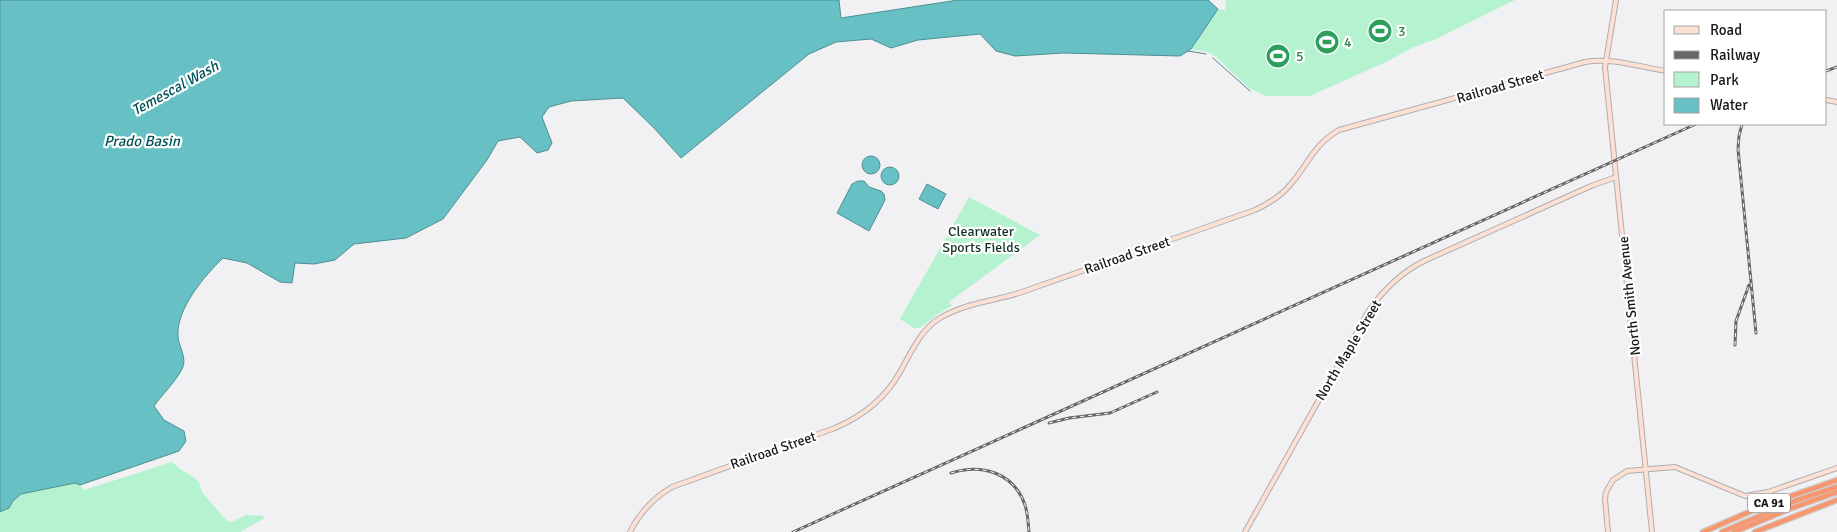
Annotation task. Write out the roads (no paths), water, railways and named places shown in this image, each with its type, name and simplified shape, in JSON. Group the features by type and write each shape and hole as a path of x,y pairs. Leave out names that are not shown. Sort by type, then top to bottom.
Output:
{"highway":[{"name":"CA 91","path":"1703,532 1763,506 1837,480"},
{"path":"1722,532 1795,501 1837,487"},
{"path":"1734,532 1789,509 1837,492"},
{"name":"CA 91","path":"1755,532 1837,500"}],"main road":[{"name":"North Smith Avenue","path":"1616,0 1606,61 1652,532"},
{"name":"Railroad Street","path":"630,532 642,512 651,502 672,487 835,428 860,416 881,399 891,387 916,342 927,328 949,313 970,305 1017,294 1255,210 1281,194 1291,184 1314,150 1332,134 1344,128 1586,62 1606,61 1664,71"},
{"name":"North Maple Street","path":"1246,532 1366,315 1388,286 1406,271 1424,260 1591,186 1616,177"},
{"path":"1608,532 1605,499 1609,484 1618,475 1627,471 1675,467 1745,496 1768,492 1837,468"}],"water":[{"name":"Prado Basin","path":"0,0 839,0 841,18 958,0 1208,0 1218,9 1191,49 1180,56 1064,53 1015,56 996,51 980,34 918,40 891,48 871,39 836,42 809,54 681,158 623,98 571,101 549,107 542,117 552,143 548,150 537,153 520,137 498,141 487,160 443,219 406,238 354,244 335,260 314,264 295,263 292,283 280,282 247,263 223,258 200,283 187,304 182,315 178,336 184,365 154,406 164,420 184,431 186,441 179,451 80,485 75,483 21,494 13,501 9,508 0,512"},
{"path":"867,156 875,156 880,161 878,172 867,174 862,169 862,161"},
{"path":"886,167 894,167 899,172 897,183 886,185 881,180 881,172"},
{"path":"864,181 869,187 884,194 885,200 869,231 837,213 852,184"},
{"path":"927,184 946,194 938,209 919,199"}],"waterway":[{"path":"1188,51 1206,54"},
{"path":"1213,58 1250,91"}],"railway":[{"path":"1827,71 1837,67"},
{"path":"793,532 1694,125"},
{"path":"1742,125 1738,149 1756,333"},
{"path":"1735,345 1736,321 1749,285"},
{"path":"1049,423 1069,418 1110,413 1157,392"},
{"path":"951,473 974,469 985,470 1005,478 1020,494 1025,505 1029,532"}],"place":[{"name":"3","path":"1380,31"},
{"name":"4","path":"1327,42"},
{"name":"5","path":"1278,56"}],"water label":[{"name":"Temescal Wash","path":"175,88"}],"park label":[{"name":"Clearwater Sports Fields","path":"981,240"}]}
